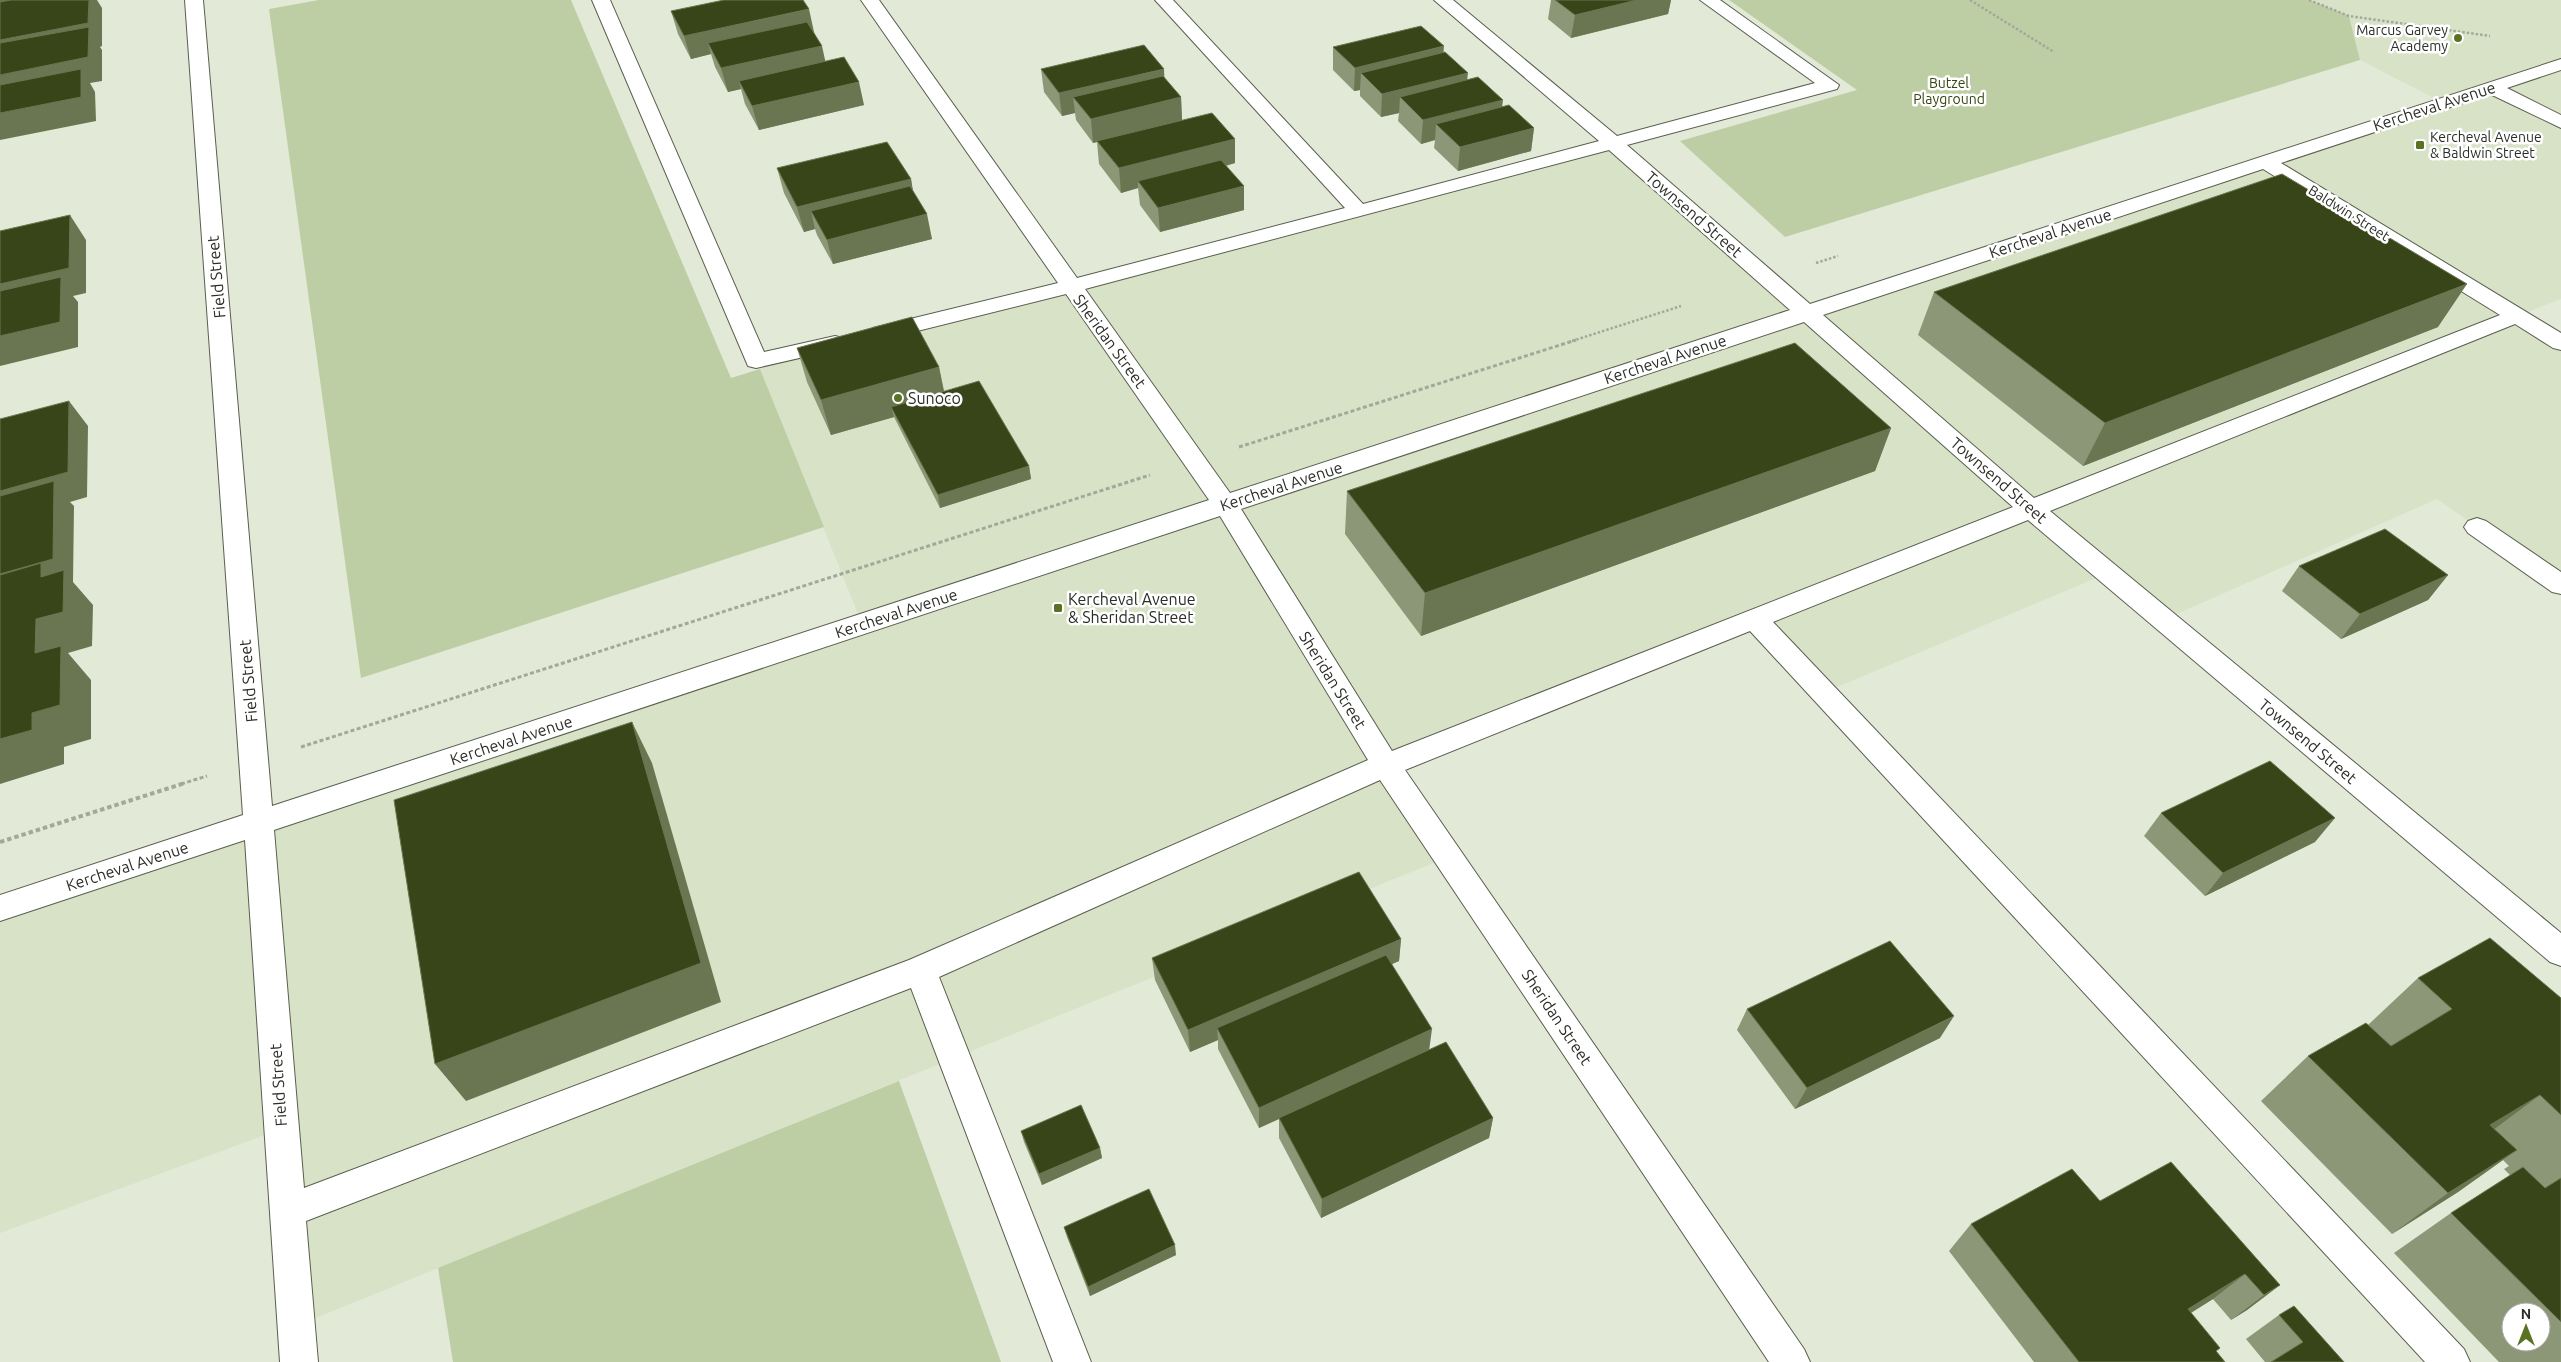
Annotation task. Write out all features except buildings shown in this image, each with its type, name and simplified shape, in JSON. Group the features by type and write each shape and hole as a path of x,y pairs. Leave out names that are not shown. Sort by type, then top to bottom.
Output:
{"street":[{"name":"Field Street","path":"194,0 259,823 299,1362"},
{"path":"601,0 756,362 972,312 1830,85 1709,0"},
{"name":"Sheridan Street","path":"870,0 1225,504 1386,765 1791,1362"},
{"path":"1164,0 1359,211"},
{"name":"Townsend Street","path":"1443,0 1613,143 2030,508 2561,952"},
{"name":"Kercheval Avenue","path":"0,908 2561,64"},
{"path":"2491,87 2561,122"},
{"name":"Baldwin Street","path":"2265,162 2561,343"},
{"path":"288,1211 920,970 1386,765 2516,316"},
{"path":"2477,527 2561,585"},
{"path":"1754,619 2451,1362"},
{"path":"920,970 1072,1362"}],"path":[{"path":"1970,0 2054,52"},
{"path":"2309,0 2349,16 2490,36"},
{"path":"1768,278 1843,254"},
{"path":"0,842 1683,306"}],"shaded area":[{"path":"2309,0 2561,0 2561,299 2517,316 2561,343 2561,585 2437,499 2163,620 2108,573 1823,693 1753,619 1386,765 1448,857 296,1326 281,1129 0,1233 0,908 862,624 760,369 1613,143 1809,313 2442,102 2360,60 2349,16"}],"green space":[{"path":"319,0 571,0 731,378 760,369 824,527 361,678 269,9"},
{"name":"Butzel Playground","path":"1729,0 2309,0 2349,16 2360,60 1785,237 1680,141 1857,90"},
{"path":"899,1081 1001,1362 453,1362 438,1268"}],"place":[{"name":"Marcus Garvey Academy","path":"2458,38"},
{"name":"Kercheval Avenue & Baldwin Street","path":"2420,145"},
{"name":"Sunoco","path":"898,398"},
{"name":"Kercheval Avenue & Sheridan Street","path":"1058,608"}]}
